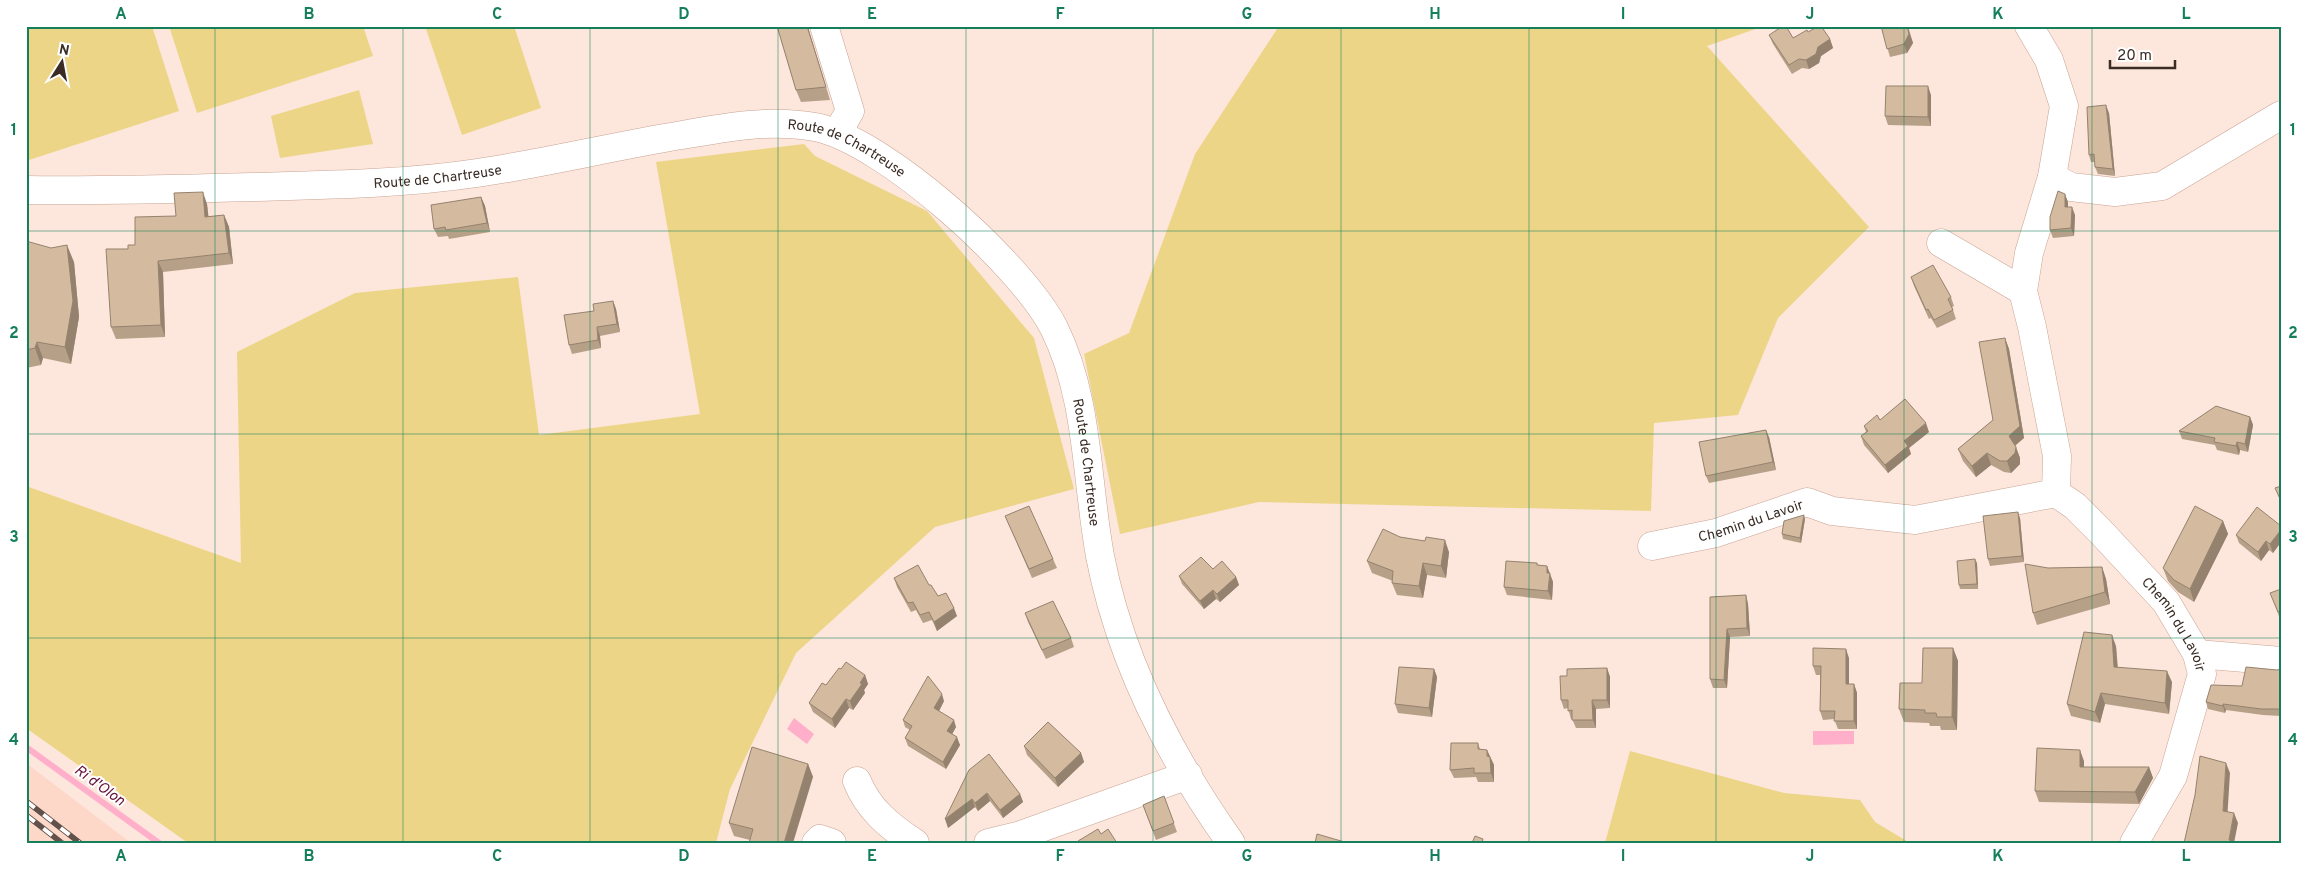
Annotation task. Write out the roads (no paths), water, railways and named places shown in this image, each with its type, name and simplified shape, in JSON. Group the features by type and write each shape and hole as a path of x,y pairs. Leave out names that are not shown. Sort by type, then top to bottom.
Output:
{"street":[{"path":"824,26 850,111 844,121 842,135"},
{"path":"2029,26 2049,60 2064,106 2052,177 2029,253 2022,291 2032,327 2057,456 2056,492"},
{"path":"2052,177 2071,187 2115,192 2162,186 2281,114"},
{"name":"Route de Chartreuse","path":"26,190 102,191 346,185 458,175 707,131 777,122 819,128 842,135 884,158 956,216 1028,287 1053,326 1068,361 1077,396 1100,555 1115,614 1138,684 1214,820 1231,843"},
{"path":"1941,243 2022,291"},
{"name":"Chemin du Lavoir","path":"1652,546 1716,533 1807,502 1832,511 1916,520 2056,492 2075,506 2166,602 2197,654 2202,674 2173,776 2134,843"},
{"path":"2197,654 2281,660"},
{"path":"988,843 1023,839 1188,775"},
{"path":"857,781 866,802 892,828 916,843"}],"waterway":[{"name":"Ri d'Olon","path":"26,747 159,843"}],"railway":[{"path":"26,801 80,843"},
{"path":"26,815 62,843"}]}
